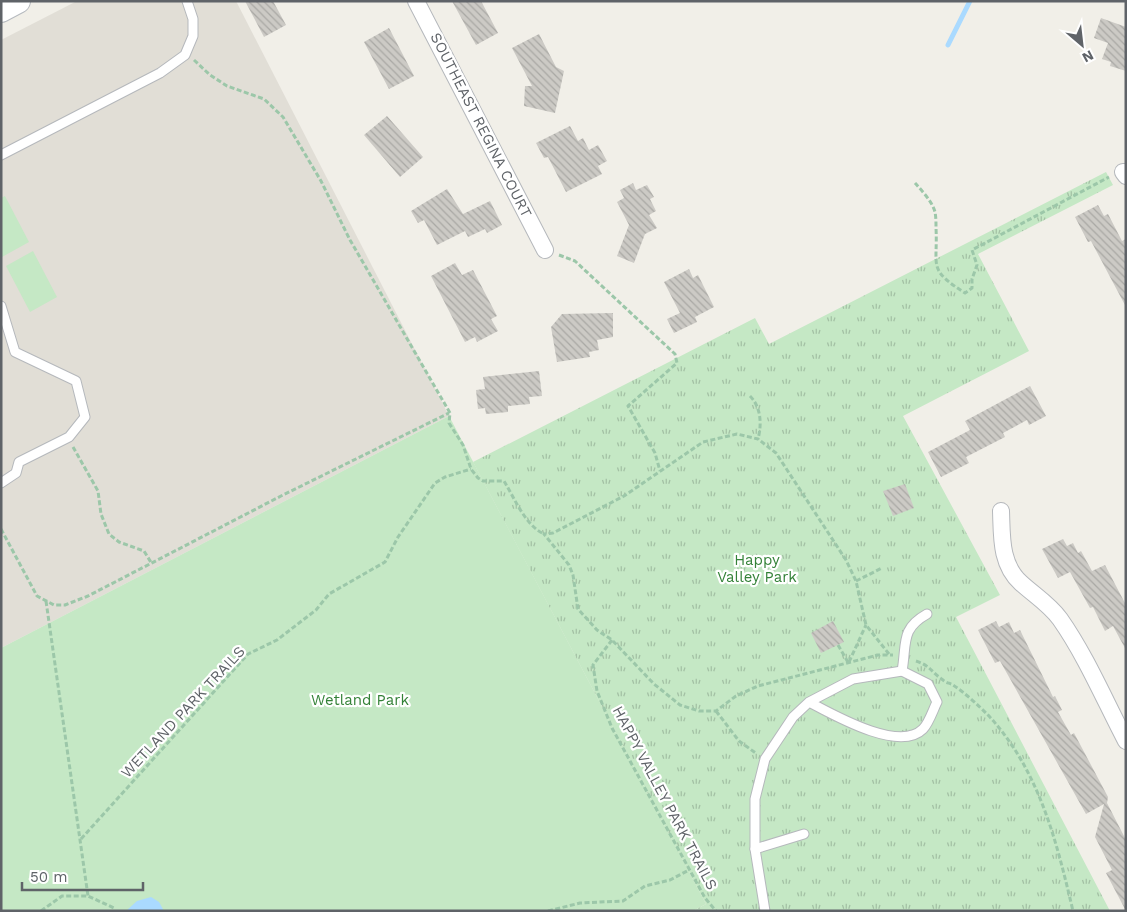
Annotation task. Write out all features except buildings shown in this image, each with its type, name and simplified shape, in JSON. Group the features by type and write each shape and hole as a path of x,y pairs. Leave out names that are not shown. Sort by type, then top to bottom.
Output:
{"main road":[{"path":"1,10 18,1"}],"street":[{"name":"SOUTHEAST REGINA COURT","path":"416,1 545,250"},
{"path":"1001,511 1003,549 1009,568 1019,581 1060,618 1126,741"}],"lane":[{"path":"1,155 160,73 186,55 193,36 193,20 187,1"},
{"path":"1,306 15,352 76,381 85,418 69,437 19,462 16,473 1,482"},
{"path":"902,671 906,634 913,624 927,614"},
{"path":"765,911 755,849 755,799 764,759 794,717 809,702 853,679 902,671 928,684 937,702 923,729 909,737 892,736 853,725 809,702"},
{"path":"755,849 804,834"}],"path":[{"path":"186,55 227,86 264,99 283,117 321,181 350,240 450,412 449,423 464,444 471,469 483,481 504,481 530,523 536,530 544,534 569,565 573,575 578,609 596,630 612,640 672,701 699,711 716,712 736,696 758,686 878,655 889,654 866,624 856,581 846,560 776,452 758,439 737,434 703,442 624,496 552,533 544,534"},
{"path":"915,183 935,212 934,264 947,282 965,293 972,288 972,279 977,265 972,250 1105,179 1125,174"},
{"path":"575,261 676,354 677,363 628,406 655,453 660,471"},
{"path":"750,396 755,403 761,421 758,439"},
{"path":"1,529 37,596 54,605 65,605 88,596 152,564 450,412"},
{"path":"69,437 72,446 98,491 101,514 109,534 119,542 144,552 152,564"},
{"name":"WETLAND PARK TRAILS","path":"81,839 248,654 277,640 316,610 329,594 385,562 398,537 435,483 445,477 471,469"},
{"path":"856,581 882,568"},
{"path":"46,601 88,896"},
{"path":"848,663 866,624"},
{"name":"HAPPY VALLEY PARK TRAILS","path":"612,640 593,665 597,691 612,728 690,870 716,911"},
{"path":"838,645 848,663"},
{"path":"904,658 928,665 943,681 959,690 987,714 1020,755 1038,790 1056,840 1073,911"},
{"path":"716,712 739,741 764,759"},
{"path":"548,911 580,903 623,901 645,886 670,880 690,870"},
{"path":"41,911 47,909 62,896 88,896 114,908"},
{"path":"710,911 711,905"}],"shaded area":[{"path":"77,1 236,1 449,416 1,648 1,40"}],"green space":[{"name":"Happy Valley Park","path":"1106,172 1113,185 978,254 1029,351 903,416 1000,595 956,617 1110,911 693,911 706,904 473,462 755,318 769,344"},
{"path":"5,196 29,242 2,257 1,198"},
{"path":"33,251 57,297 30,312 6,266"},
{"name":"Wetland Park","path":"449,416 706,904 693,911 1,911 1,648"}],"water":[{"path":"151,897 159,902 164,911 126,911 137,901"}],"waterway":[{"path":"948,45 970,1"}]}
